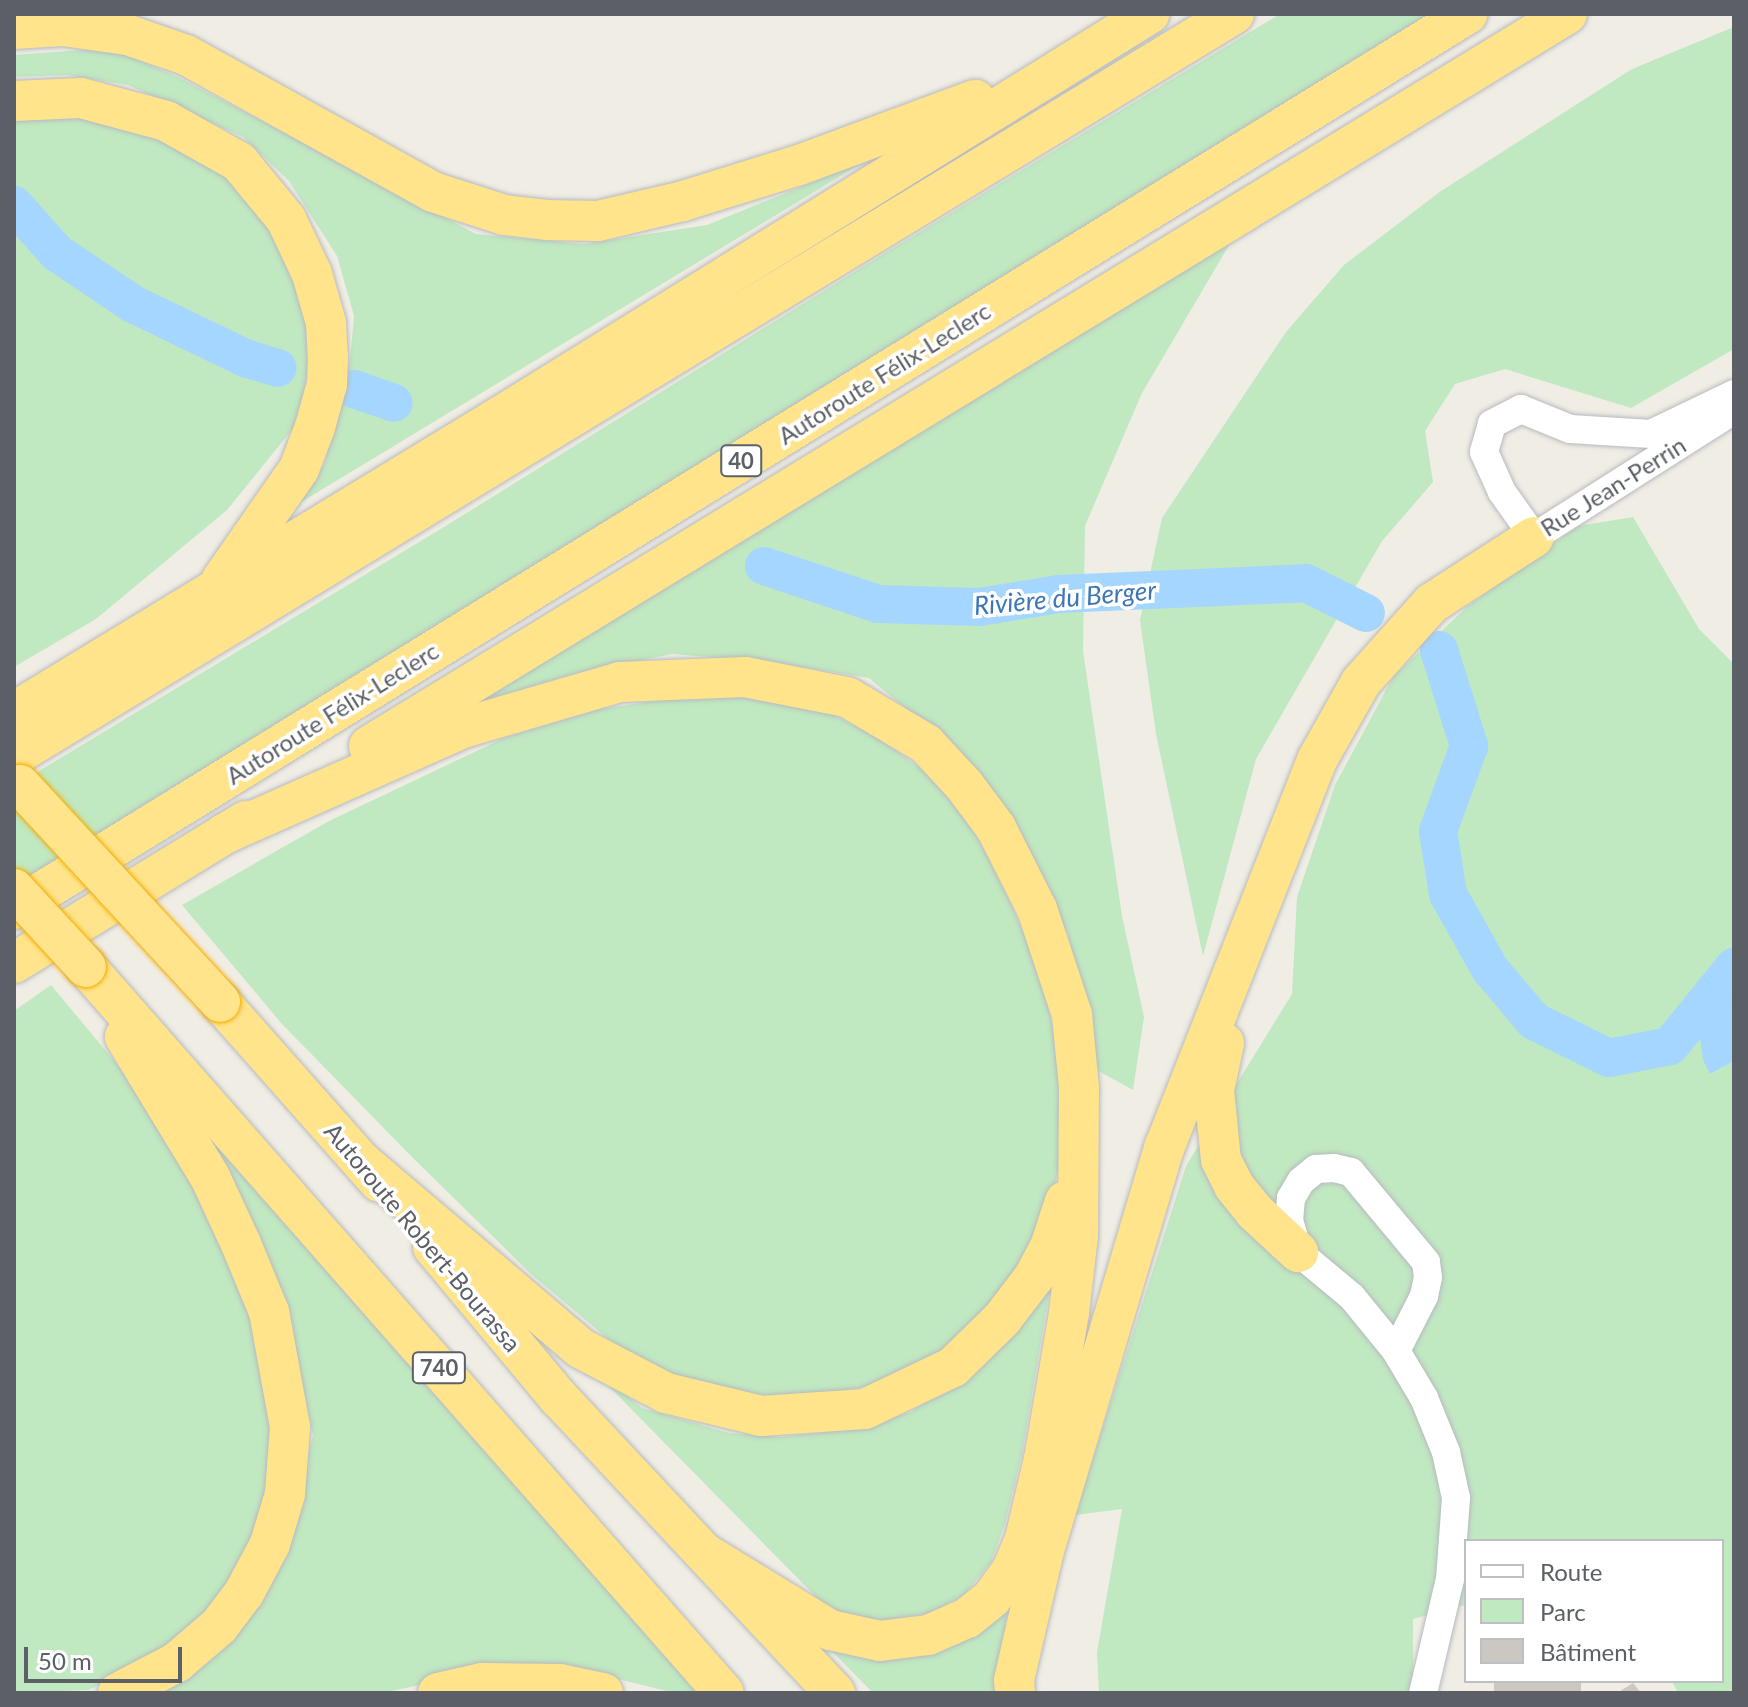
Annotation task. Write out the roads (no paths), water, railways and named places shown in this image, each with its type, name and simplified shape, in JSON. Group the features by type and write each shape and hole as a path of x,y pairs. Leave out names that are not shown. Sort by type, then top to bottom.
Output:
{"highway":[{"path":"14,712 1149,14"},
{"path":"16,774 1234,14"},
{"name":"Autoroute Félix-Leclerc","path":"14,909 1467,14"},
{"path":"19,964 224,834 1564,18"},
{"path":"14,29 63,26 128,35 186,55 433,192 504,215 547,220 598,221 683,201 799,165 1054,71"},
{"path":"14,101 81,98 166,121 239,162 286,219 312,274 326,323 328,356 327,384 315,427 299,469 216,590"},
{"path":"1015,1693 1014,1680 1043,1554 1161,1160 1317,760 1361,682 1432,603 1534,537"},
{"path":"224,834 466,727 620,682 745,677 847,697 926,744 964,785 996,828 1037,909 1072,1015 1079,1088 1078,1236 1069,1313 1044,1459 1025,1539 1012,1570 992,1598 967,1618 928,1635 901,1640 861,1639 803,1616 706,1554"},
{"name":"Autoroute Robert-Bourassa","path":"16,774 363,1163 559,1398 835,1693"},
{"path":"1269,882 1214,1090 1221,1160 1234,1186 1255,1212 1298,1252"},
{"path":"14,889 86,967 145,1050 210,1177 269,1312 290,1427 285,1494 270,1544 244,1593 219,1626 177,1662 118,1693"},
{"name":"740","path":"145,1050 724,1693"},
{"path":"363,1163 580,1348 666,1393 761,1416 865,1409 953,1367 1002,1319 1034,1277 1050,1247 1079,1160"},
{"path":"438,1693 482,1683 560,1684 603,1693"}],"street":[{"name":"Rue Jean-Perrin","path":"1734,394 1651,434 1570,429 1521,409 1492,424 1484,452 1502,492 1534,537 1734,410"},
{"path":"1396,1351 1424,1296 1428,1277 1426,1262 1351,1172 1334,1168 1316,1169 1301,1181 1291,1198 1289,1220 1298,1252 1352,1297 1396,1351 1424,1398 1446,1452 1456,1498 1450,1579 1423,1693"}],"water":[{"path":"1734,955 1734,1061 1710,1074 1703,1060 1698,1023"}],"waterway":[{"name":"Rivière du Berger","path":"14,205 57,253 133,304 245,358 278,368"},
{"name":"Rivière du Berger","path":"354,389 394,403"},
{"name":"Rivière du Berger","path":"764,566 878,604 979,607 1059,594 1306,583 1366,613"},
{"name":"Rivière du Berger","path":"1439,650 1469,746 1438,831 1448,894 1490,969 1534,1021 1609,1058 1670,1046 1734,967"}]}
